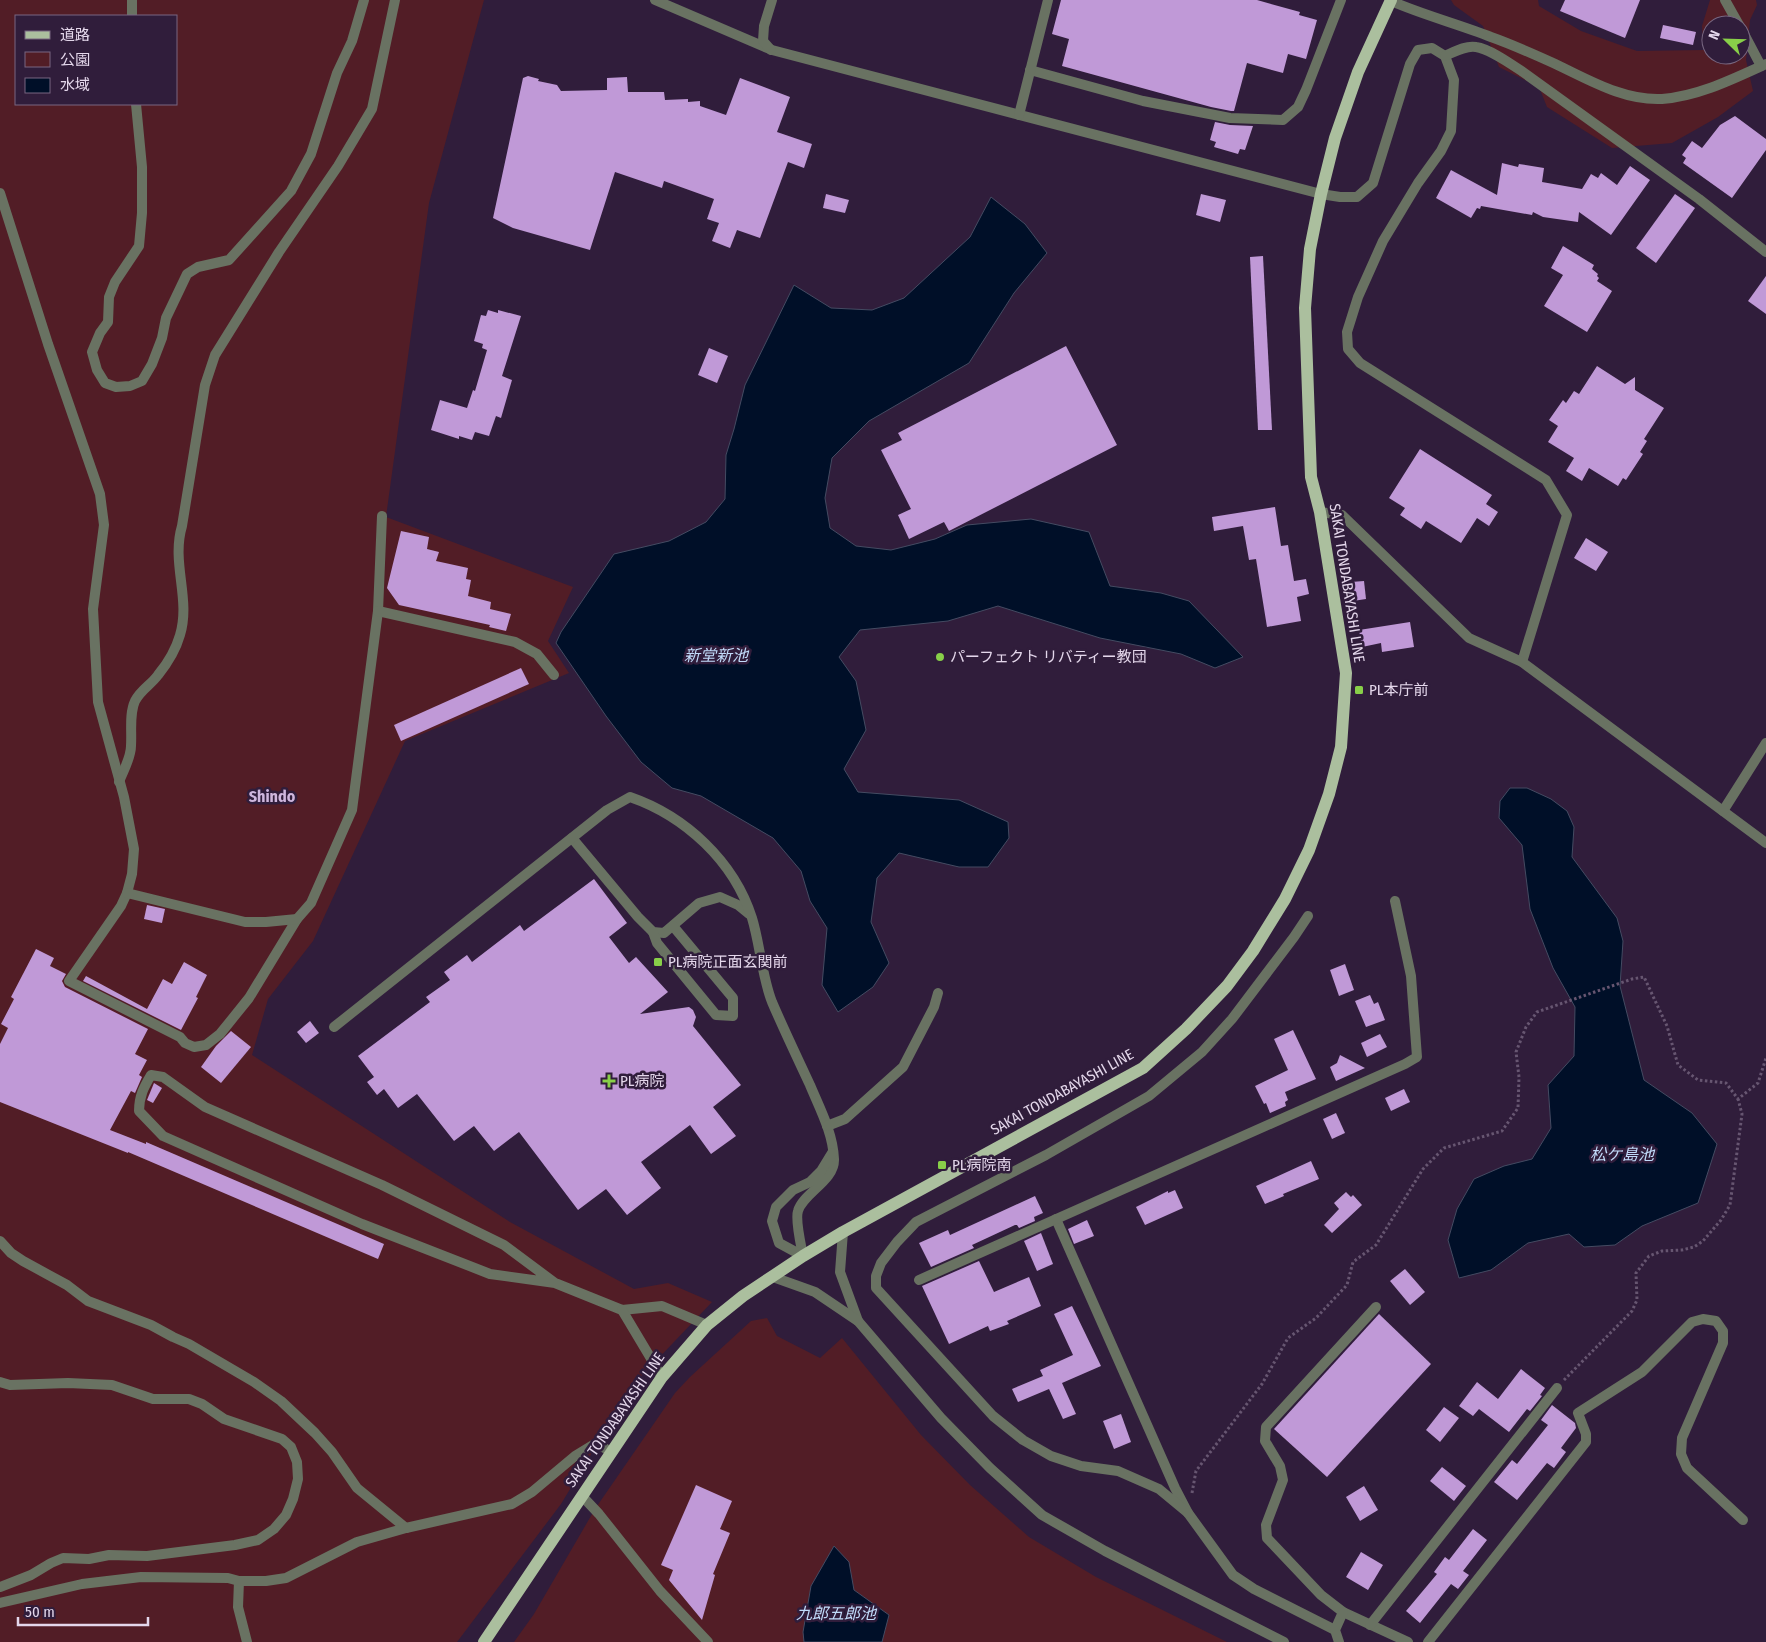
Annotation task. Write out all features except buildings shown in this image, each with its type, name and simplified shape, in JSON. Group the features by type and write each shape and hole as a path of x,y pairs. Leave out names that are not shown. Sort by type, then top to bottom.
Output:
{"main road":[{"name":"SAKAI TONDABAYASHI LINE","path":"484,1642 662,1377 707,1325 743,1296 843,1232 1143,1068 1186,1029 1227,986 1253,951 1285,899 1309,850 1329,794 1341,747 1346,673 1320,512 1311,476 1305,308 1310,249 1320,194 1335,138 1358,72 1391,0"}],"street":[{"path":"132,0 132,15"},
{"path":"136,105 142,167 142,212 139,246 115,282 109,297 108,322 100,333 92,352 97,370 105,383 116,387 130,386 142,381 152,364 162,338 166,318 187,274 198,267 229,260 291,191 311,154 337,73 352,41 364,0"},
{"path":"119,782 132,747 131,725 134,703 142,689 158,676 171,656 180,636 185,612 178,558 178,540 182,526 205,385 215,355 279,252 338,166 372,109 395,0"},
{"path":"655,0 772,50 1340,198 1357,197 1373,183 1410,64 1418,50 1432,48 1445,56 1454,80 1451,131 1441,151 1418,183 1383,242 1358,297 1347,332 1348,349 1360,364 1546,480 1567,515 1522,662"},
{"path":"772,0 764,26 763,41 772,50"},
{"path":"1019,115 1048,0"},
{"path":"1030,70 1142,101 1230,118 1283,120 1298,107 1302,99 1341,0"},
{"path":"1391,0 1431,17 1490,36 1550,61 1592,82 1630,96 1660,99 1688,95 1729,80 1763,65 1751,45"},
{"path":"1725,0 1733,15"},
{"path":"1445,56 1458,50 1475,46 1500,57 1699,199 1766,252"},
{"path":"0,192 48,344 100,494 104,525 93,609 98,702 124,797 134,849 132,874 127,893 69,981 180,1037 185,1043 194,1047 206,1045 220,1034 249,998 297,919 311,903 352,810 378,611 382,516"},
{"path":"1320,512 1342,515 1469,638 1522,662 1766,843"},
{"path":"378,611 515,642 537,654 554,675"},
{"path":"1723,811 1766,743"},
{"path":"334,1027 607,810 630,797 644,802 679,822 719,858 738,886 751,916 771,999 827,1126 833,1144 834,1162 830,1172 820,1186 806,1198 798,1209 797,1219 803,1256"},
{"path":"572,838 638,917 653,932 657,943 716,1015 733,1016 734,998 673,926"},
{"path":"127,893 245,922 297,919"},
{"path":"653,932 664,933 699,904 720,897 738,905 751,916"},
{"path":"920,1280 1417,1057 1411,976 1395,901"},
{"path":"1188,1513 1159,1489 1118,1471 1081,1466 1051,1456 1023,1440 993,1416 876,1288 876,1276 881,1263 916,1222 1046,1155 1149,1096 1202,1052 1232,1019 1308,916"},
{"path":"827,1126 845,1119 902,1068 934,1007 938,992"},
{"path":"555,1282 490,1274 362,1224 163,1136 139,1111 139,1099 143,1088 151,1075 163,1077 205,1107 382,1185 504,1245 555,1282 622,1310 662,1306 707,1325"},
{"path":"803,1256 779,1243 772,1221 776,1207 793,1190 810,1182 821,1171 833,1152"},
{"path":"1056,1219 1175,1488 1188,1513 1233,1574 1254,1589 1335,1630"},
{"path":"843,1232 840,1272 858,1321"},
{"path":"0,1241 11,1253 67,1285 88,1301 143,1322 189,1344 281,1401 332,1452 357,1488 406,1528"},
{"path":"773,1277 816,1292 858,1321 941,1418 990,1468 1042,1515 1105,1551 1284,1642"},
{"path":"1376,1306 1266,1428 1265,1441 1280,1466 1283,1480 1266,1525 1267,1538 1322,1595 1343,1612 1408,1642"},
{"path":"622,1310 662,1377"},
{"path":"1428,1642 1586,1442 1586,1434 1578,1413 1642,1372 1692,1322 1703,1319 1716,1321 1723,1331 1723,1344 1682,1438 1681,1454 1687,1468 1743,1520"},
{"path":"0,1382 10,1385 68,1383 112,1386 153,1399 189,1399 202,1404 224,1419 282,1439 291,1447 297,1462 298,1479 293,1499 286,1515 274,1529 258,1540 235,1545 147,1556 109,1555 89,1559 63,1558 31,1575 0,1587"},
{"path":"1370,1624 1556,1388"},
{"path":"0,1603 82,1584 140,1578 228,1578 266,1581 286,1578 357,1542 406,1528 512,1504 532,1492 575,1456 593,1445 601,1446 611,1452"},
{"path":"582,1496 599,1514 660,1591 708,1642"},
{"path":"239,1580 238,1607 247,1642"},
{"path":"1339,1642 1335,1630 1343,1612"}],"path":[{"path":"1188,1513 1196,1471 1262,1384 1288,1338 1316,1318 1347,1285 1353,1262 1376,1245 1423,1169 1444,1148 1502,1131 1518,1108 1519,1077 1516,1052 1526,1027 1537,1012 1632,979 1644,977 1667,1026 1678,1065 1698,1080 1726,1083 1738,1099 1742,1114 1730,1205 1704,1241 1694,1247 1662,1251 1649,1256 1636,1273 1637,1300 1632,1311 1556,1388"},
{"path":"1738,1099 1758,1082 1766,1058"}],"green space":[{"path":"0,0 484,0 429,203 386,517 573,587 548,641 569,673 405,741 313,941 268,999 252,1055 510,1222 634,1289 668,1283 712,1302 633,1385 561,1504 457,1642 0,1642"},
{"path":"1451,0 1538,0 1539,6 1581,31 1637,51 1701,50 1701,65 1747,65 1753,91 1718,117 1672,143 1612,148 1547,107 1539,87 1499,67 1483,26 1454,5"},
{"path":"1710,0 1756,0 1757,5 1751,18 1751,15 1705,15"},
{"path":"767,1318 777,1336 820,1358 842,1338 921,1435 970,1485 1029,1537 1096,1577 1227,1642 514,1642 534,1614 595,1509 675,1393 751,1321"}],"water":[{"name":"新堂新池","path":"991,197 1025,224 1047,253 1014,293 969,363 869,421 832,458 825,498 830,528 856,546 891,550 935,539 967,525 1031,519 1089,532 1110,586 1161,593 1189,601 1243,657 1215,668 1181,654 1100,638 998,606 948,621 860,630 839,657 856,681 866,730 844,769 858,792 959,800 1008,822 1009,838 988,867 959,867 899,853 877,878 871,922 889,963 873,987 838,1012 822,985 827,928 810,901 801,871 773,838 701,796 672,788 641,762 606,716 556,643 561,632 614,554 669,541 706,522 725,499 726,455 745,385 794,285 831,308 872,310 904,298 970,237"},
{"name":"松ケ島池","path":"1510,788 1527,788 1551,799 1567,811 1574,827 1572,857 1617,918 1623,941 1620,986 1644,1080 1692,1113 1717,1144 1698,1203 1642,1226 1615,1245 1584,1247 1569,1234 1528,1243 1491,1270 1459,1278 1448,1240 1457,1209 1474,1179 1504,1166 1532,1159 1551,1128 1548,1085 1574,1056 1575,1007 1553,968 1530,909 1522,845 1499,818 1500,801"},
{"name":"九郎五郎池","path":"834,1546 849,1562 854,1590 889,1615 882,1642 804,1642 803,1632 811,1586"}],"place":[{"name":"パーフェクト リバティー教団","path":"940,657"},
{"name":"PL本庁前","path":"1359,690"},
{"name":"PL病院正面玄関前","path":"658,962"},
{"name":"PL病院","path":"609,1081"},
{"name":"PL病院南","path":"942,1165"}],"district":[{"name":"Shindo","path":"272,796"}]}
